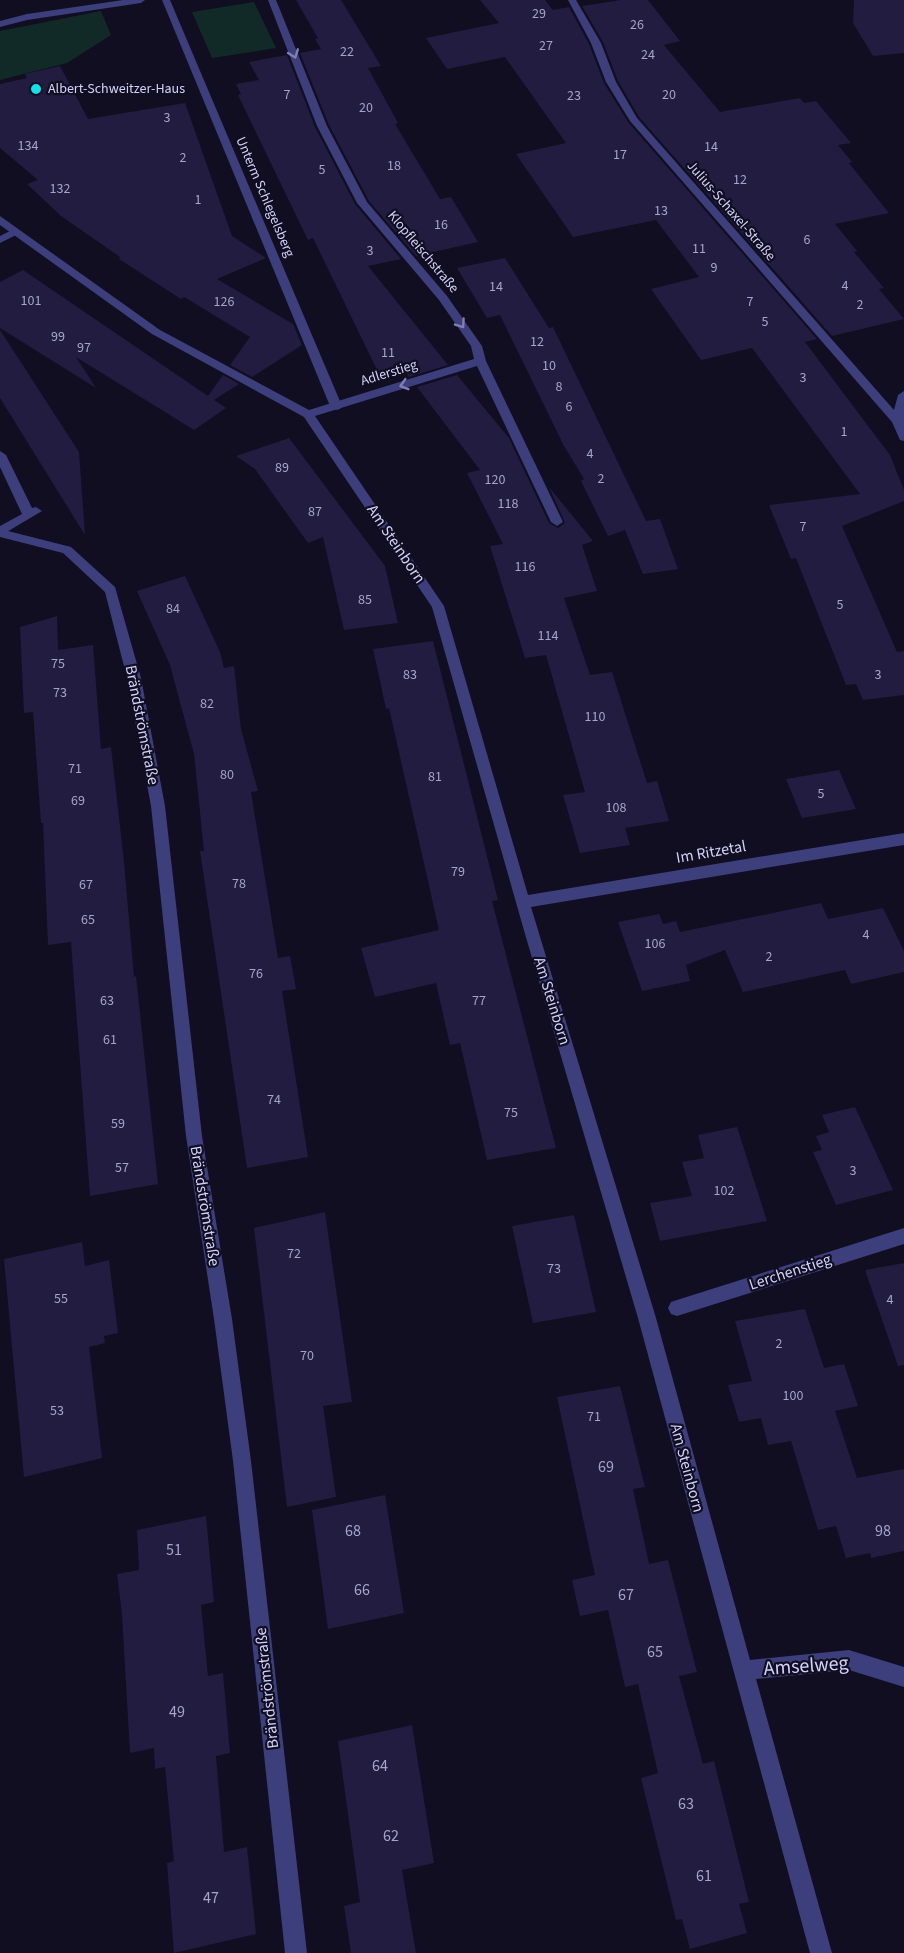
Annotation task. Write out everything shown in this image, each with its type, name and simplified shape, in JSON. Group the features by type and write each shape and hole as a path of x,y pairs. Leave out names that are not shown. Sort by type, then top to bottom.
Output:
{"street":[{"path":"0,24 27,17 141,0"},
{"name":"Unterm Schlegelsberg","path":"166,0 336,406"},
{"name":"Klopfleischstraße","path":"272,0 321,126 362,203 443,298 476,346 480,361 557,522"},
{"name":"Julius-Schaxel-Straße","path":"572,0 596,43 611,82 633,119 897,421 904,437"},
{"name":"Am Steinborn","path":"0,219 14,232 156,332 308,414 438,606 647,1318 821,1953"},
{"path":"0,240 14,232"},
{"name":"Adlerstieg","path":"308,414 480,361"},
{"path":"897,421 904,394"},
{"path":"0,455 33,513 0,533"},
{"name":"Brändströmstraße","path":"0,533 67,550 111,590 134,678 158,806 194,1136 223,1319 242,1461 297,1953"},
{"name":"Im Ritzetal","path":"524,902 904,839"},
{"name":"Lerchenstieg","path":"677,1308 904,1236"},
{"name":"Amselweg","path":"742,1671 849,1660 904,1677"}],"green space":[{"path":"254,2 276,48 212,58 192,12"},
{"path":"101,11 111,35 67,63 0,80 0,31"}],"building":[{"path":"296,0 341,0 381,66 368,68 398,123 395,124 440,199 451,197 478,242 416,256 369,201 329,125 300,53 321,49 315,39 318,38"},
{"path":"480,0 545,0 553,10 569,7 589,44 604,83 628,122 817,339 805,342 890,455 904,490 904,501 842,526 897,652 904,651 904,695 863,700 856,684 846,685 796,558 791,559 769,505 860,494 752,348 701,360 651,289 699,277 656,220 573,237 516,154 566,143 505,57 447,69 426,38 499,23"},
{"path":"621,0 648,0 680,41 664,45 720,112 800,98 804,103 816,101 851,143 838,145 852,162 849,163 889,213 835,224 857,251 854,252 884,288 879,289 904,319 832,336 639,117 618,81 603,42 582,6"},
{"path":"854,0 904,0 904,53 873,56 853,23"},
{"path":"287,55 315,127 355,204 401,259 368,266 448,365 409,377 403,368 380,376 313,238 308,240 238,95 241,94 236,84 259,80 249,62"},
{"path":"60,66 88,119 185,103 232,236 266,258 217,279 293,324 302,345 252,377 230,365 250,337 184,297 181,299 119,259 120,257 61,216 27,184 38,180 0,148 0,84 27,78 25,74"},
{"path":"505,258 549,328 553,327 646,521 660,519 678,569 643,574 625,530 608,536 581,481 584,479 564,446 500,315 487,318 457,268"},
{"path":"23,270 208,396 223,375 239,384 214,400 226,408 194,430 76,357 96,388 0,328 0,282"},
{"path":"0,330 79,452 85,535 0,398"},
{"path":"457,375 509,438 549,523 558,528 565,523 549,487 593,541 582,545 597,591 564,598 590,675 612,672 647,783 657,781 669,821 625,828 630,845 580,853 563,795 585,792 546,655 525,658 490,546 503,544 467,473 480,470 417,387"},
{"path":"289,438 385,566 398,623 344,630 323,537 308,543 255,469 236,456"},
{"path":"185,576 220,652 224,668 234,666 241,729 258,791 251,792 278,958 290,956 296,989 282,991 308,1157 247,1168 200,851 204,851 194,754 170,665 137,591"},
{"path":"57,616 58,650 93,645 101,749 111,747 158,1184 90,1196 71,942 48,945 43,823 41,823 33,712 24,713 20,627"},
{"path":"433,641 498,900 492,901 556,1148 487,1160 460,1043 450,1045 436,983 375,997 361,948 439,930 389,708 386,709 373,649"},
{"path":"839,770 856,809 802,818 786,779"},
{"path":"821,903 828,919 883,908 904,951 904,972 851,984 845,970 743,992 725,950 686,965 690,981 642,991 618,922 659,914 663,924 676,921 680,932"},
{"path":"855,1107 893,1190 836,1205 813,1152 822,1150 816,1136 829,1132 822,1115"},
{"path":"737,1127 767,1221 660,1241 650,1203 692,1196 682,1162 704,1158 698,1135"},
{"path":"325,1212 352,1402 323,1406 336,1497 287,1507 254,1228"},
{"path":"574,1215 596,1312 533,1323 512,1226"},
{"path":"82,1242 85,1266 109,1260 118,1333 104,1336 105,1343 89,1347 102,1458 24,1477 4,1259"},
{"path":"904,1263 904,1365 898,1366 865,1270"},
{"path":"805,1309 824,1368 844,1364 858,1406 835,1411 857,1478 904,1469 904,1551 871,1558 870,1553 846,1558 836,1526 818,1530 791,1441 768,1445 761,1418 739,1422 728,1385 752,1381 735,1321"},
{"path":"620,1386 645,1487 633,1489 649,1564 668,1560 697,1672 679,1676 703,1764 714,1761 749,1902 739,1904 747,1933 690,1949 682,1919 676,1920 641,1778 658,1773 638,1684 625,1687 608,1610 580,1616 572,1580 595,1575 557,1397"},
{"path":"385,1495 404,1613 328,1629 312,1510"},
{"path":"206,1516 214,1602 201,1605 208,1676 223,1673 230,1753 216,1756 224,1852 247,1847 256,1934 174,1953 167,1863 174,1861 165,1767 155,1769 154,1748 130,1753 122,1614 117,1574 139,1570 137,1530"},
{"path":"412,1725 434,1863 402,1870 416,1953 351,1953 344,1906 360,1902 338,1741"}],"place":[{"name":"Albert-Schweitzer-Haus","path":"36,89"}]}
